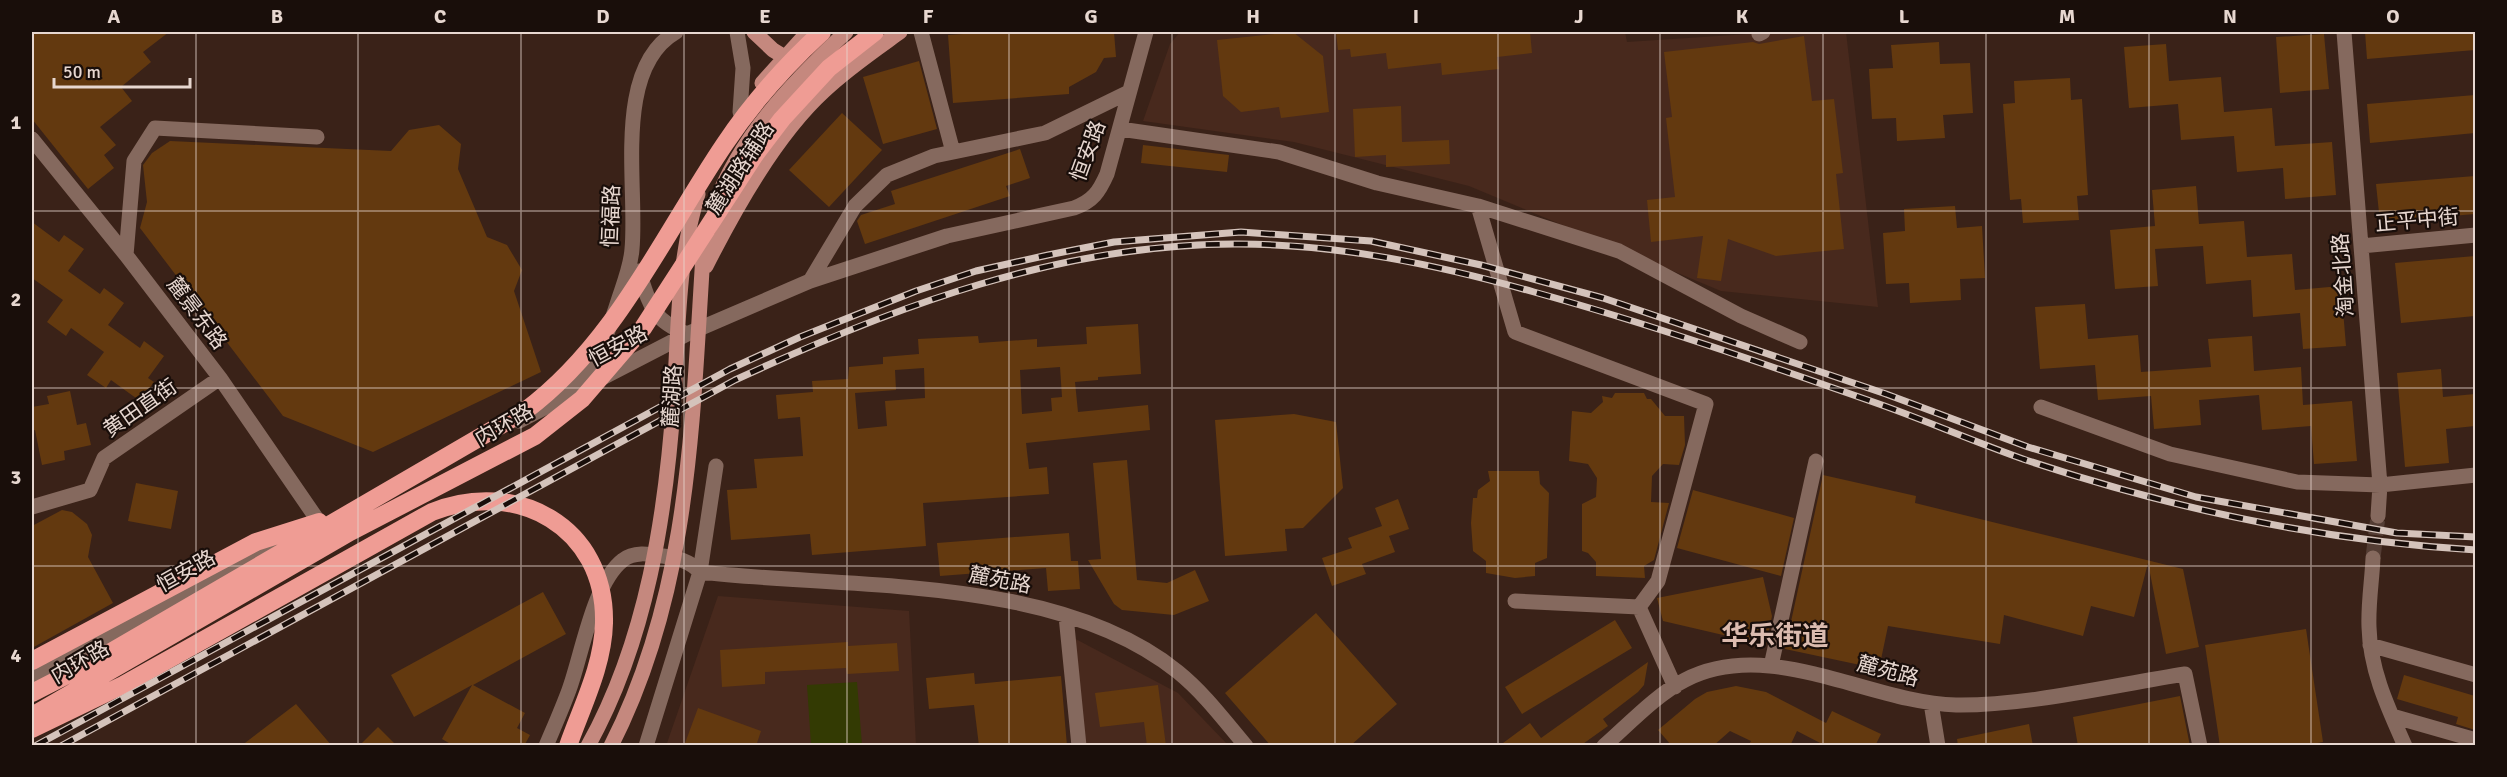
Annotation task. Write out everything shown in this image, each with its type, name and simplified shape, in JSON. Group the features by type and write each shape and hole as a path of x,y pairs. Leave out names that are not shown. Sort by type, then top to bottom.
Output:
{"highway":[{"name":"内环路","path":"32,693 104,656 525,411 550,392 613,321 745,115 777,76 822,32"},
{"name":"内环路","path":"32,716 350,532 535,436 582,399 643,328 754,156 782,119 829,68 875,32"},
{"path":"32,729 123,685 432,512 457,503 497,500 530,508 559,526 582,551 598,579 603,608 601,653 568,746"},
{"path":"32,661 256,542 319,522"}],"main road":[{"path":"754,32 782,58 807,68"},
{"path":"807,68 846,32"},
{"name":"麓湖路辅路","path":"701,279 750,186 794,125 823,91 900,32"},
{"path":"740,112 803,34"},
{"path":"803,34 807,68"},
{"name":"麓湖路","path":"610,746 644,670 672,576 687,472 701,279 710,222 735,160 762,122 807,68"},
{"name":"麓湖路","path":"588,746 631,645 647,587 658,532 672,426 679,283 690,219 711,158 740,112"}],"street":[{"name":"恒福路","path":"564,399 595,361 608,338 632,251 634,125 638,90 649,58 659,44 676,32"},
{"path":"727,32 740,48"},
{"path":"737,32 743,68 740,112"},
{"path":"921,32 953,152"},
{"name":"恒安路","path":"32,677 319,522 564,399 687,334 810,281 946,236 1083,205 1099,192 1120,129 1146,32"},
{"name":"淘金北路","path":"2344,32 2380,485 2378,516"},
{"path":"810,281 855,206 887,175 934,156 1046,133 1129,92"},
{"path":"126,255 134,161 155,128 317,136"},
{"path":"1120,129 1279,152 1377,183 1478,206 1619,251 1741,316 1800,342"},
{"name":"麓景东路","path":"32,139 126,255 220,378 319,522"},
{"path":"1478,206 1515,332 1706,404 1658,581 1639,607"},
{"name":"正平中街","path":"2361,246 2475,236"},
{"path":"632,251 647,297 660,321 687,334"},
{"name":"黄田直街","path":"32,507 90,490 104,459 220,378"},
{"path":"2041,407 2170,454 2297,482 2380,485 2475,475"},
{"path":"1771,666 1816,461"},
{"path":"646,746 700,572 716,466"},
{"path":"546,746 569,691 602,591 617,566 630,556 647,554 684,561 700,572"},
{"path":"2373,558 2369,620 2370,645 2377,680 2405,746"},
{"name":"麓苑路","path":"700,572 918,588 992,597 1066,616 1148,651 1178,672 1206,698 1246,746"},
{"path":"1515,601 1639,607"},
{"path":"1639,607 1674,687"},
{"path":"1066,616 1079,746"},
{"path":"2370,645 2475,675"},
{"name":"麓苑路","path":"1604,746 1685,680 1719,668 1771,666 1820,674 1931,704 2000,703 2185,674 2200,746"},
{"path":"1931,704 1938,746"},
{"path":"2392,716 2475,740"}],"shaded area":[{"path":"1180,32 1625,32 1627,42 1779,32 1846,32 1878,307 1721,291 1469,186 1294,142 1143,121 1170,44"},
{"path":"718,596 909,611 916,745 666,746"},
{"path":"1068,635 1178,693 1228,745 1073,745"}],"green space":[{"path":"857,682 862,745 811,745 807,685"}],"building":[{"path":"37,32 169,32 143,52 151,62 121,87 132,101 100,127 116,145 104,155 114,168 88,189 32,119 32,36"},
{"path":"993,32 1114,32 1116,57 1104,58 1096,72 1069,87 1069,94 953,103 948,35"},
{"path":"1293,32 1323,56 1329,112 1281,118 1279,107 1241,112 1223,96 1217,40"},
{"path":"1336,32 1530,32 1532,53 1497,57 1499,69 1442,75 1441,63 1388,69 1386,53 1351,57 1350,49 1338,50"},
{"path":"2365,32 2475,32 2475,50 2367,59"},
{"path":"2324,34 2329,89 2280,93 2276,37"},
{"path":"1804,36 1812,101 1834,99 1843,173 1836,174 1844,249 1776,256 1728,239 1721,281 1697,278 1703,236 1651,242 1647,200 1675,197 1666,118 1672,117 1664,52 1753,42 1759,44"},
{"path":"1939,42 1940,64 1970,63 1973,113 1943,115 1945,138 1897,141 1896,118 1872,119 1869,69 1893,68 1891,45"},
{"path":"2166,44 2169,81 2221,77 2224,112 2272,108 2275,146 2332,142 2336,195 2285,199 2283,168 2237,172 2234,136 2181,140 2178,104 2129,108 2124,47"},
{"path":"919,61 937,129 883,144 863,77"},
{"path":"2070,78 2071,100 2082,99 2088,195 2077,196 2079,220 2023,223 2021,199 2010,200 2003,104 2015,103 2014,81"},
{"path":"2475,95 2475,133 2370,143 2367,104"},
{"path":"1401,106 1402,142 1449,140 1450,164 1386,167 1386,155 1355,157 1353,109"},
{"path":"842,113 882,150 829,207 789,170"},
{"path":"439,125 461,144 458,169 487,237 507,245 522,270 514,291 541,372 373,452 283,416 140,228 147,202 143,165 152,153 170,141 391,151 409,130"},
{"path":"1143,145 1229,155 1227,172 1141,163"},
{"path":"1020,149 1030,178 1006,186 1010,196 865,244 857,221 861,215 895,204 891,191"},
{"path":"2475,176 2475,214 2380,222 2376,184"},
{"path":"2196,186 2199,224 2244,221 2247,257 2292,254 2295,290 2341,286 2346,346 2303,349 2300,313 2253,317 2251,280 2206,284 2203,246 2155,249 2158,286 2115,289 2110,230 2155,226 2152,190"},
{"path":"1955,206 1957,228 1982,226 1985,278 1960,279 1961,300 1910,303 1909,283 1886,284 1883,233 1905,231 1904,209"},
{"path":"32,222 59,242 64,235 84,249 68,271 100,294 104,288 124,303 108,325 140,348 144,341 164,356 148,378 154,382 140,401 111,380 106,388 87,375 104,352 71,328 66,336 47,322 63,300 32,278"},
{"path":"2475,256 2475,316 2401,323 2395,263"},
{"path":"2085,304 2088,339 2138,335 2141,372 2211,367 2208,339 2252,336 2254,371 2301,367 2303,405 2352,401 2357,461 2314,464 2311,426 2262,430 2259,395 2199,400 2201,425 2154,429 2151,396 2098,400 2095,365 2040,369 2035,307"},
{"path":"1138,324 1141,374 1098,377 1098,380 1075,382 1078,412 1148,405 1150,430 1026,443 1029,469 1047,467 1049,494 923,503 926,546 812,555 810,534 731,540 727,490 757,488 754,459 803,456 800,417 778,419 776,395 813,392 812,381 848,379 849,367 883,364 883,357 919,354 918,339 978,336 979,343 1037,339 1037,347 1087,344 1086,327","holes":["1060,367 1062,397 1051,398 1052,411 1022,414 1020,370","924,368 925,398 885,401 887,426 858,429 855,393 896,390 895,370"]},
{"path":"2441,369 2443,397 2475,394 2475,426 2446,429 2449,463 2405,467 2397,373"},
{"path":"70,391 77,425 86,423 91,445 64,451 65,460 42,465 35,430 32,431 32,407 49,404 47,396"},
{"path":"1615,393 1644,393 1647,399 1651,399 1665,416 1684,416 1685,445 1679,465 1663,464 1652,476 1651,502 1669,503 1654,560 1644,566 1645,578 1596,576 1596,562 1588,553 1582,551 1582,504 1596,497 1597,478 1588,464 1569,461 1572,411 1591,413 1603,402 1602,396 1612,398"},
{"path":"1294,414 1336,422 1343,488 1303,528 1285,529 1287,551 1225,556 1215,420"},
{"path":"1127,460 1137,580 1167,583 1195,570 1209,601 1174,615 1122,610 1114,604 1088,560 1101,559 1093,463"},
{"path":"1488,471 1539,471 1540,484 1549,493 1547,558 1535,563 1535,576 1515,578 1486,573 1486,561 1473,551 1471,523 1473,498 1477,498 1478,490 1490,481"},
{"path":"1823,475 1916,496 1915,503 2183,569 2199,647 2166,654 2148,563 2134,617 2091,606 2083,636 2004,615 2000,644 1888,626 1879,669 1785,649"},
{"path":"136,483 178,491 171,529 128,521"},
{"path":"1693,490 1794,518 1781,576 1677,548"},
{"path":"1398,499 1409,529 1389,536 1395,552 1362,564 1366,574 1332,586 1322,558 1352,548 1348,538 1382,526 1375,508"},
{"path":"62,510 72,512 87,524 92,535 88,557 113,603 32,648 32,526"},
{"path":"1069,533 1071,561 1078,561 1080,589 1048,591 1046,568 940,576 937,543"},
{"path":"1763,577 1772,616 1766,645 1663,621 1657,598"},
{"path":"543,592 566,634 473,685 525,713 517,728 530,735 524,746 454,746 442,739 472,685 414,717 391,675"},
{"path":"1316,613 1397,704 1350,746 1271,746 1225,693"},
{"path":"1615,620 1632,648 1522,714 1505,687"},
{"path":"2306,629 2323,742 2301,746 2220,746 2205,645"},
{"path":"848,642 848,646 897,643 899,671 847,674 846,668 765,672 765,684 722,687 720,650"},
{"path":"1648,662 1644,685 1603,719 1608,726 1580,746 1499,746 1530,723 1541,738"},
{"path":"974,673 975,684 1061,676 1067,746 979,746 974,705 929,709 926,678"},
{"path":"2404,675 2475,696 2475,730 2456,724 2458,717 2397,699"},
{"path":"1158,685 1166,746 1147,746 1144,722 1100,727 1095,693"},
{"path":"1736,686 1766,692 1826,723 1832,711 1881,734 1875,746 1826,746 1797,731 1790,746 1748,746 1751,741 1730,731 1713,746 1672,746 1658,730 1695,699 1707,692"},
{"path":"2180,696 2190,746 2078,746 2073,717"},
{"path":"296,704 332,746 241,746"},
{"path":"698,708 761,731 756,746 684,746"},
{"path":"2029,724 2033,746 1958,746 1957,739"},
{"path":"378,727 397,746 359,746"}],"tunnel":[{"path":"2373,558 2378,516"}],"railway":[{"path":"35,746 730,369 800,337 916,291 976,271 1114,242 1241,232 1371,241 1481,265 1603,298 1886,394 2028,447 2196,497 2397,533 2476,537"},
{"path":"61,746 735,380 795,353 917,305 980,284 1043,267 1108,255 1173,247 1239,244 1314,248 1388,258 1461,273 1577,304 1707,345 1879,404 2023,459 2134,493 2246,520 2303,530 2418,546 2476,550"}],"district":[{"name":"华乐街道","path":"1775,636"}]}
